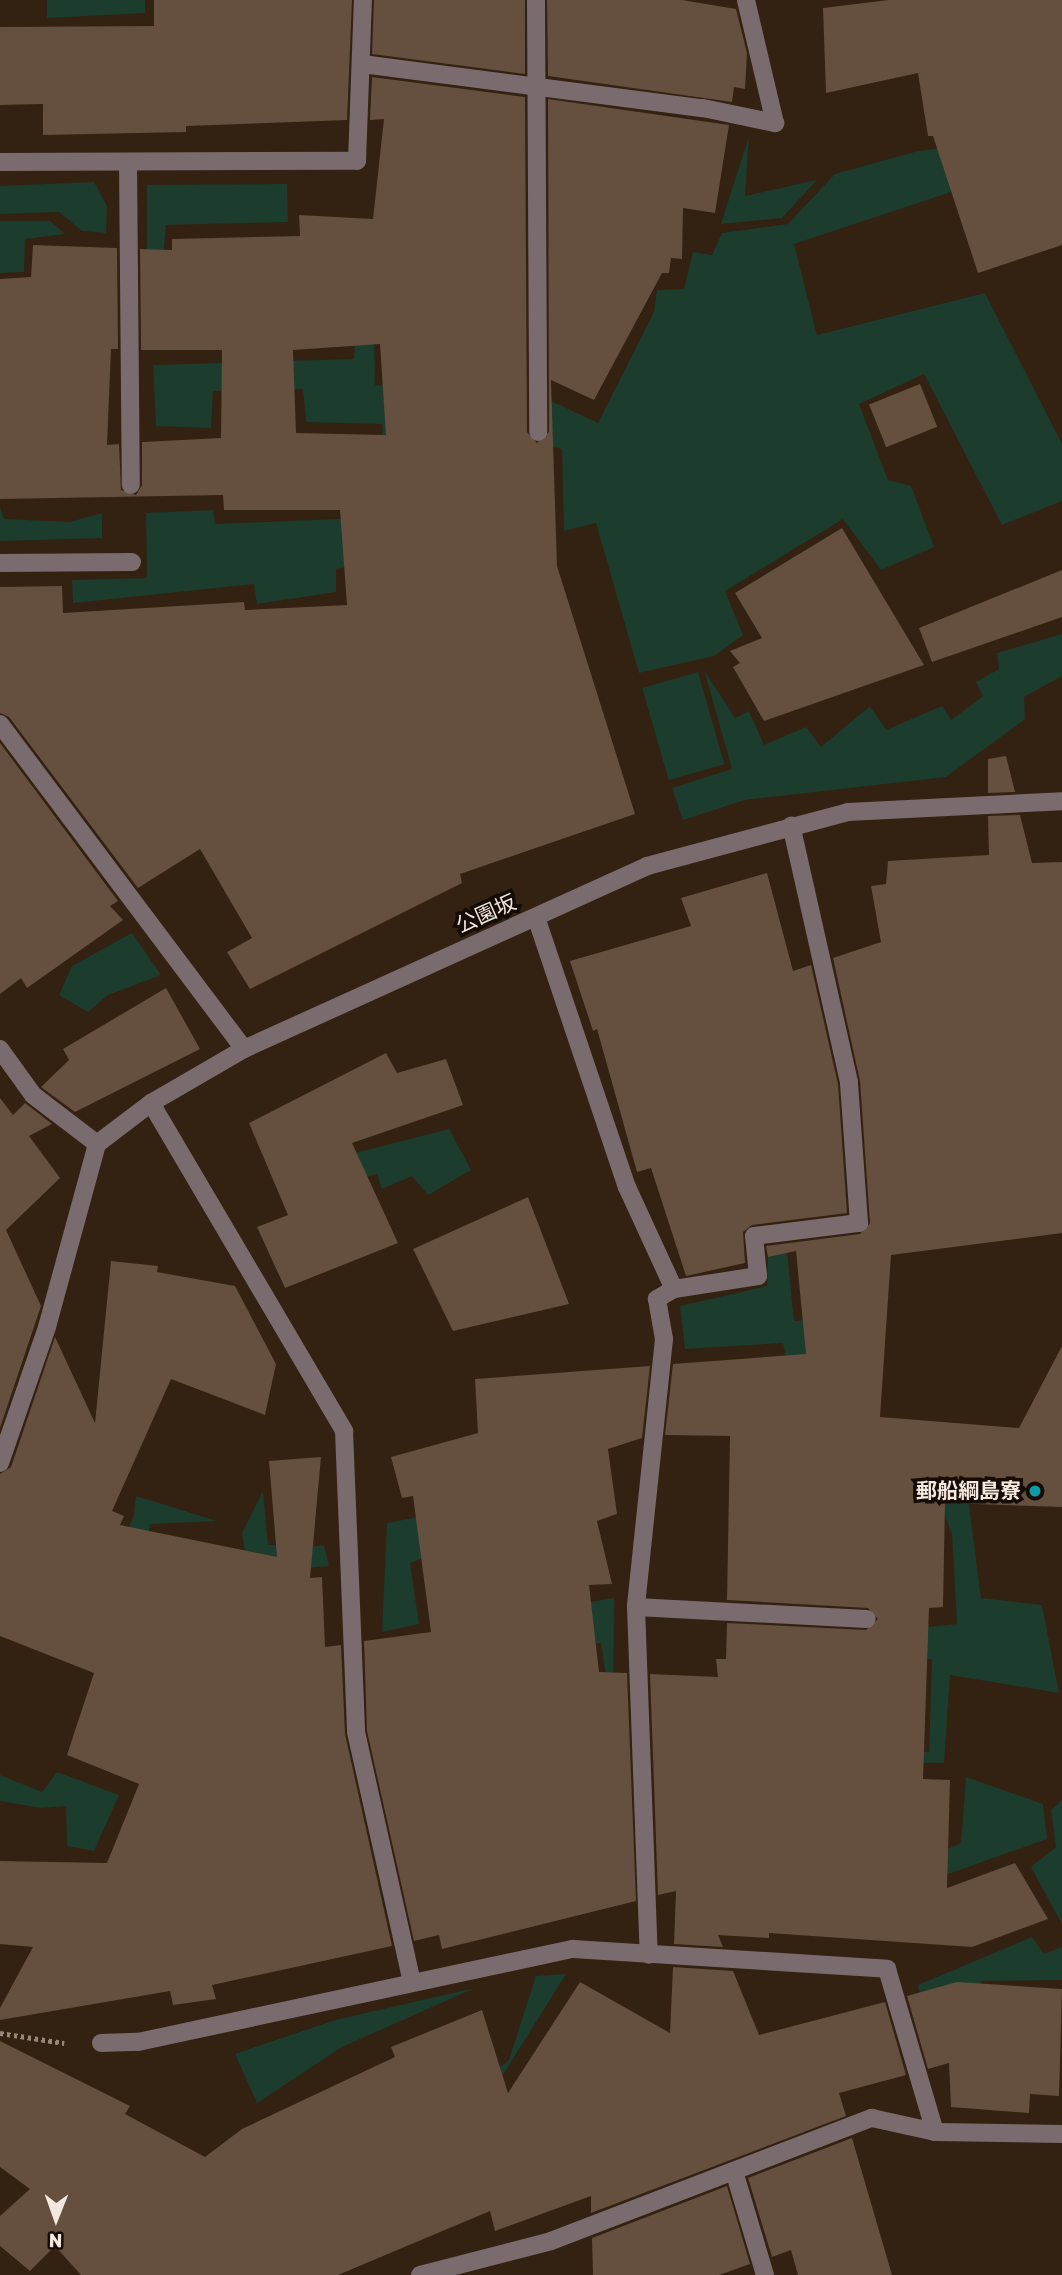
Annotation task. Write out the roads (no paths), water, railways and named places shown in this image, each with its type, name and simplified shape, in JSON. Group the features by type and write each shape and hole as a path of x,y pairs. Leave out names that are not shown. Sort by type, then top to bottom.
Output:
{"street":[{"path":"0,162 357,161 363,0"},
{"path":"536,0 539,86 538,432"},
{"path":"362,64 539,86 775,123 746,0"},
{"path":"128,162 131,485"},
{"path":"0,563 132,562"},
{"path":"0,724 244,1049"},
{"name":"公園坂","path":"97,1144 151,1102 244,1049 647,866 791,825 848,812 1062,801"},
{"path":"649,1955 636,1607 664,1339 657,1299 674,1289 758,1276 754,1236 859,1223 849,1082 791,825"},
{"path":"536,917 627,1187 674,1289"},
{"path":"0,1049 33,1095 97,1144 47,1327 0,1463"},
{"path":"151,1102 344,1432 356,1732 412,1983"},
{"path":"636,1607 867,1619"},
{"path":"101,2043 138,2042 573,1949 887,1969 935,2132"},
{"path":"420,2275 551,2241 872,2118 935,2132 1062,2134"},
{"path":"734,2171 765,2275"}],"place":[{"name":"郵船綱島寮","path":"1035,1491"}]}
